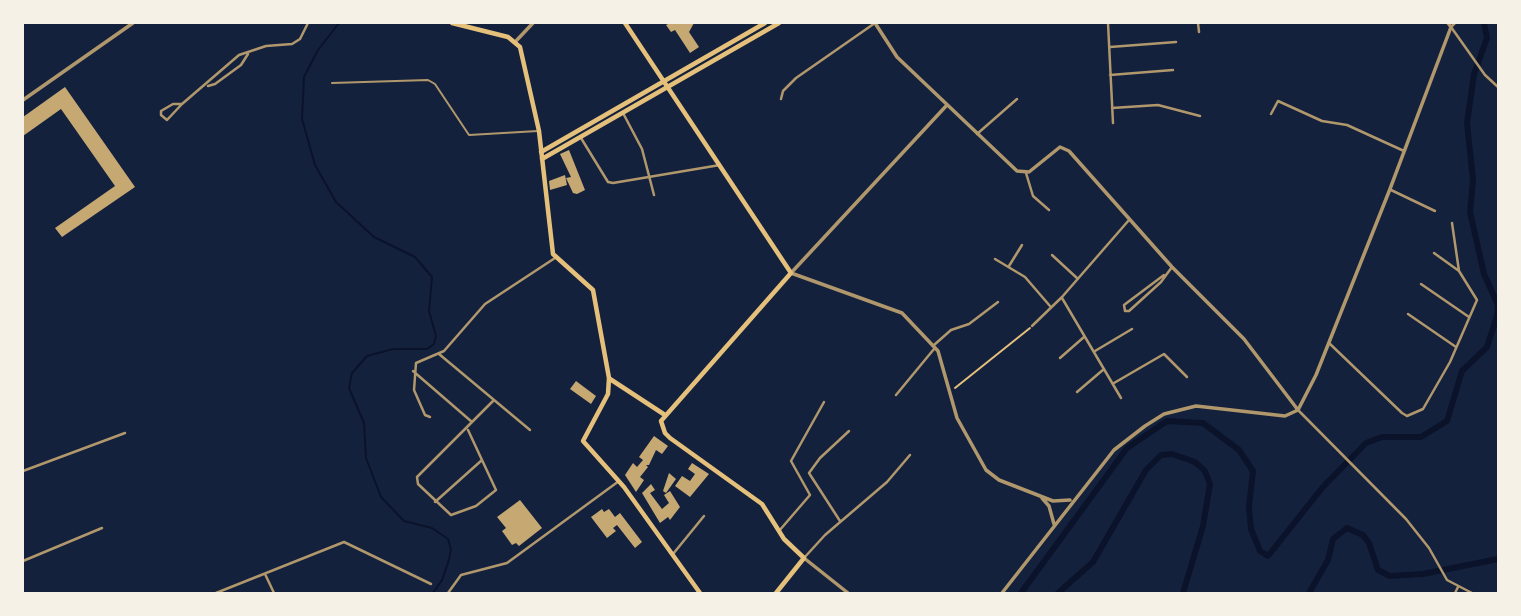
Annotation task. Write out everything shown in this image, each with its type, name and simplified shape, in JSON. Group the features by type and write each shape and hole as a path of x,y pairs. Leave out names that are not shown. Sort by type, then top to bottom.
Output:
{"main road":[{"path":"452,23 516,41 527,67 539,131 555,258 593,290 609,378 608,394 583,438 584,444 619,481 700,593"},
{"path":"625,23 791,273 661,421 665,433 755,497 779,531 804,558 776,593"},
{"path":"541,152 765,23"},
{"path":"542,159 779,23"},
{"path":"609,378 665,415"}],"street":[{"path":"23,100 133,23"},
{"path":"182,104 173,104 161,115 167,120 239,55 266,46 292,44 300,39 308,23"},
{"path":"516,41 533,23"},
{"path":"781,99 783,91 796,78 875,23 892,52 1012,167 1026,173 1033,196 1049,210"},
{"path":"1108,23 1113,123"},
{"path":"1198,23 1199,32"},
{"path":"1002,593 1072,500 1114,450 1164,414 1196,406 1285,416 1298,410 1329,343 1390,189 1450,25 1455,23"},
{"path":"1450,25 1480,68 1498,87"},
{"path":"1109,48 1176,42"},
{"path":"206,86 215,84 241,65 248,54"},
{"path":"1111,75 1173,70"},
{"path":"977,134 1017,99"},
{"path":"1271,114 1279,101 1322,121 1347,125 1404,151"},
{"path":"947,105 791,273 896,309 935,346 951,391 957,418 986,470 999,480 1039,495 1060,502 1072,500"},
{"path":"1112,108 1158,105 1200,116"},
{"path":"623,113 642,149 654,195"},
{"path":"581,138 608,182 618,184 720,165"},
{"path":"1026,173 1056,148 1064,148 1172,267 1244,339 1298,410 1406,519 1447,580 1472,593"},
{"path":"1390,189 1435,211"},
{"path":"1032,326 1062,297 1130,219"},
{"path":"1452,223 1459,271"},
{"path":"1008,267 1022,245"},
{"path":"1329,343 1395,407 1408,416 1423,409 1477,300 1459,271 1434,253"},
{"path":"1052,255 1078,279"},
{"path":"430,417 425,415 414,390 416,363 439,355 485,304 555,258"},
{"path":"995,259 1025,277 1051,307"},
{"path":"1164,275 1161,282 1129,311 1125,311 1124,305 1172,267"},
{"path":"1421,284 1469,317"},
{"path":"1062,297 1121,398"},
{"path":"896,395 951,330 969,324 998,302"},
{"path":"1408,314 1456,347"},
{"path":"1094,352 1132,329"},
{"path":"1060,358 1085,336"},
{"path":"1113,384 1164,354 1187,377"},
{"path":"439,355 530,430"},
{"path":"1077,392 1104,369"},
{"path":"414,371 472,422"},
{"path":"468,430 496,488 495,493 476,506 454,515 435,502 417,481 419,474 468,430 472,422 494,400"},
{"path":"779,531 810,495 791,461 824,402"},
{"path":"840,522 809,473 820,458 849,432"},
{"path":"23,471 125,433"},
{"path":"848,593 804,558 840,522 877,491 910,455"},
{"path":"435,502 482,460"},
{"path":"449,592 461,575 507,563 619,481"},
{"path":"1039,495 1049,506 1054,524"},
{"path":"673,554 704,516"},
{"path":"23,561 102,528"},
{"path":"216,593 344,542 431,584"},
{"path":"265,574 274,593"},
{"path":"1455,593 1458,587"}],"lane":[{"path":"332,83 428,80 433,82 469,135 539,131"}],"path":[{"path":"951,391 1032,326"}],"building":[{"path":"694,23 689,32 699,47 690,53 675,30 671,32 666,25"},
{"path":"65,87 135,187 62,237 55,228 115,186 61,109 23,136 23,117"},
{"path":"569,150 585,190 577,194 573,193 566,178 571,177 560,154"},
{"path":"565,175 567,185 550,190 549,181"},
{"path":"576,381 596,396 591,404 570,389"},
{"path":"654,436 668,446 662,454 656,450 640,477 644,480 636,492 625,475 633,463 637,467 643,460 639,457"},
{"path":"692,463 709,474 690,497 675,486 682,476 690,481 695,474 688,469"},
{"path":"669,473 676,479 666,493 663,491"},
{"path":"651,484 655,490 650,493 662,509 669,503 664,495 670,491 680,507 670,520 668,517 660,523 642,493"},
{"path":"520,500 542,528 519,546 516,543 512,545 502,531 506,528 497,517"},
{"path":"602,509 604,512 609,509 615,517 620,513 642,542 635,548 617,525 613,528 616,531 607,538 591,517"}],"waterway":[{"path":"339,23 318,50 304,77 302,119 315,165 336,202 374,237 415,257 432,277 429,311 436,336 434,344 427,349 393,349 367,356 352,373 349,388 364,423 366,458 381,497 404,521 432,528 448,539 451,550 448,563 442,580 433,593"},
{"path":"1021,593 1127,448 1167,421 1203,423 1239,450 1253,471 1249,507 1251,529 1260,551 1268,556 1322,488 1366,443 1382,437 1421,437 1447,421 1462,371 1487,347 1497,316 1498,305 1484,274 1470,212 1473,180 1467,123 1474,74 1487,38 1484,23"},
{"path":"1058,593 1093,562 1146,470 1161,455 1172,454 1195,462 1205,471 1210,484 1203,526 1183,593"},
{"path":"1309,593 1328,560 1333,539 1347,528 1363,535 1369,543 1378,570 1390,576 1423,574 1498,559"}]}
